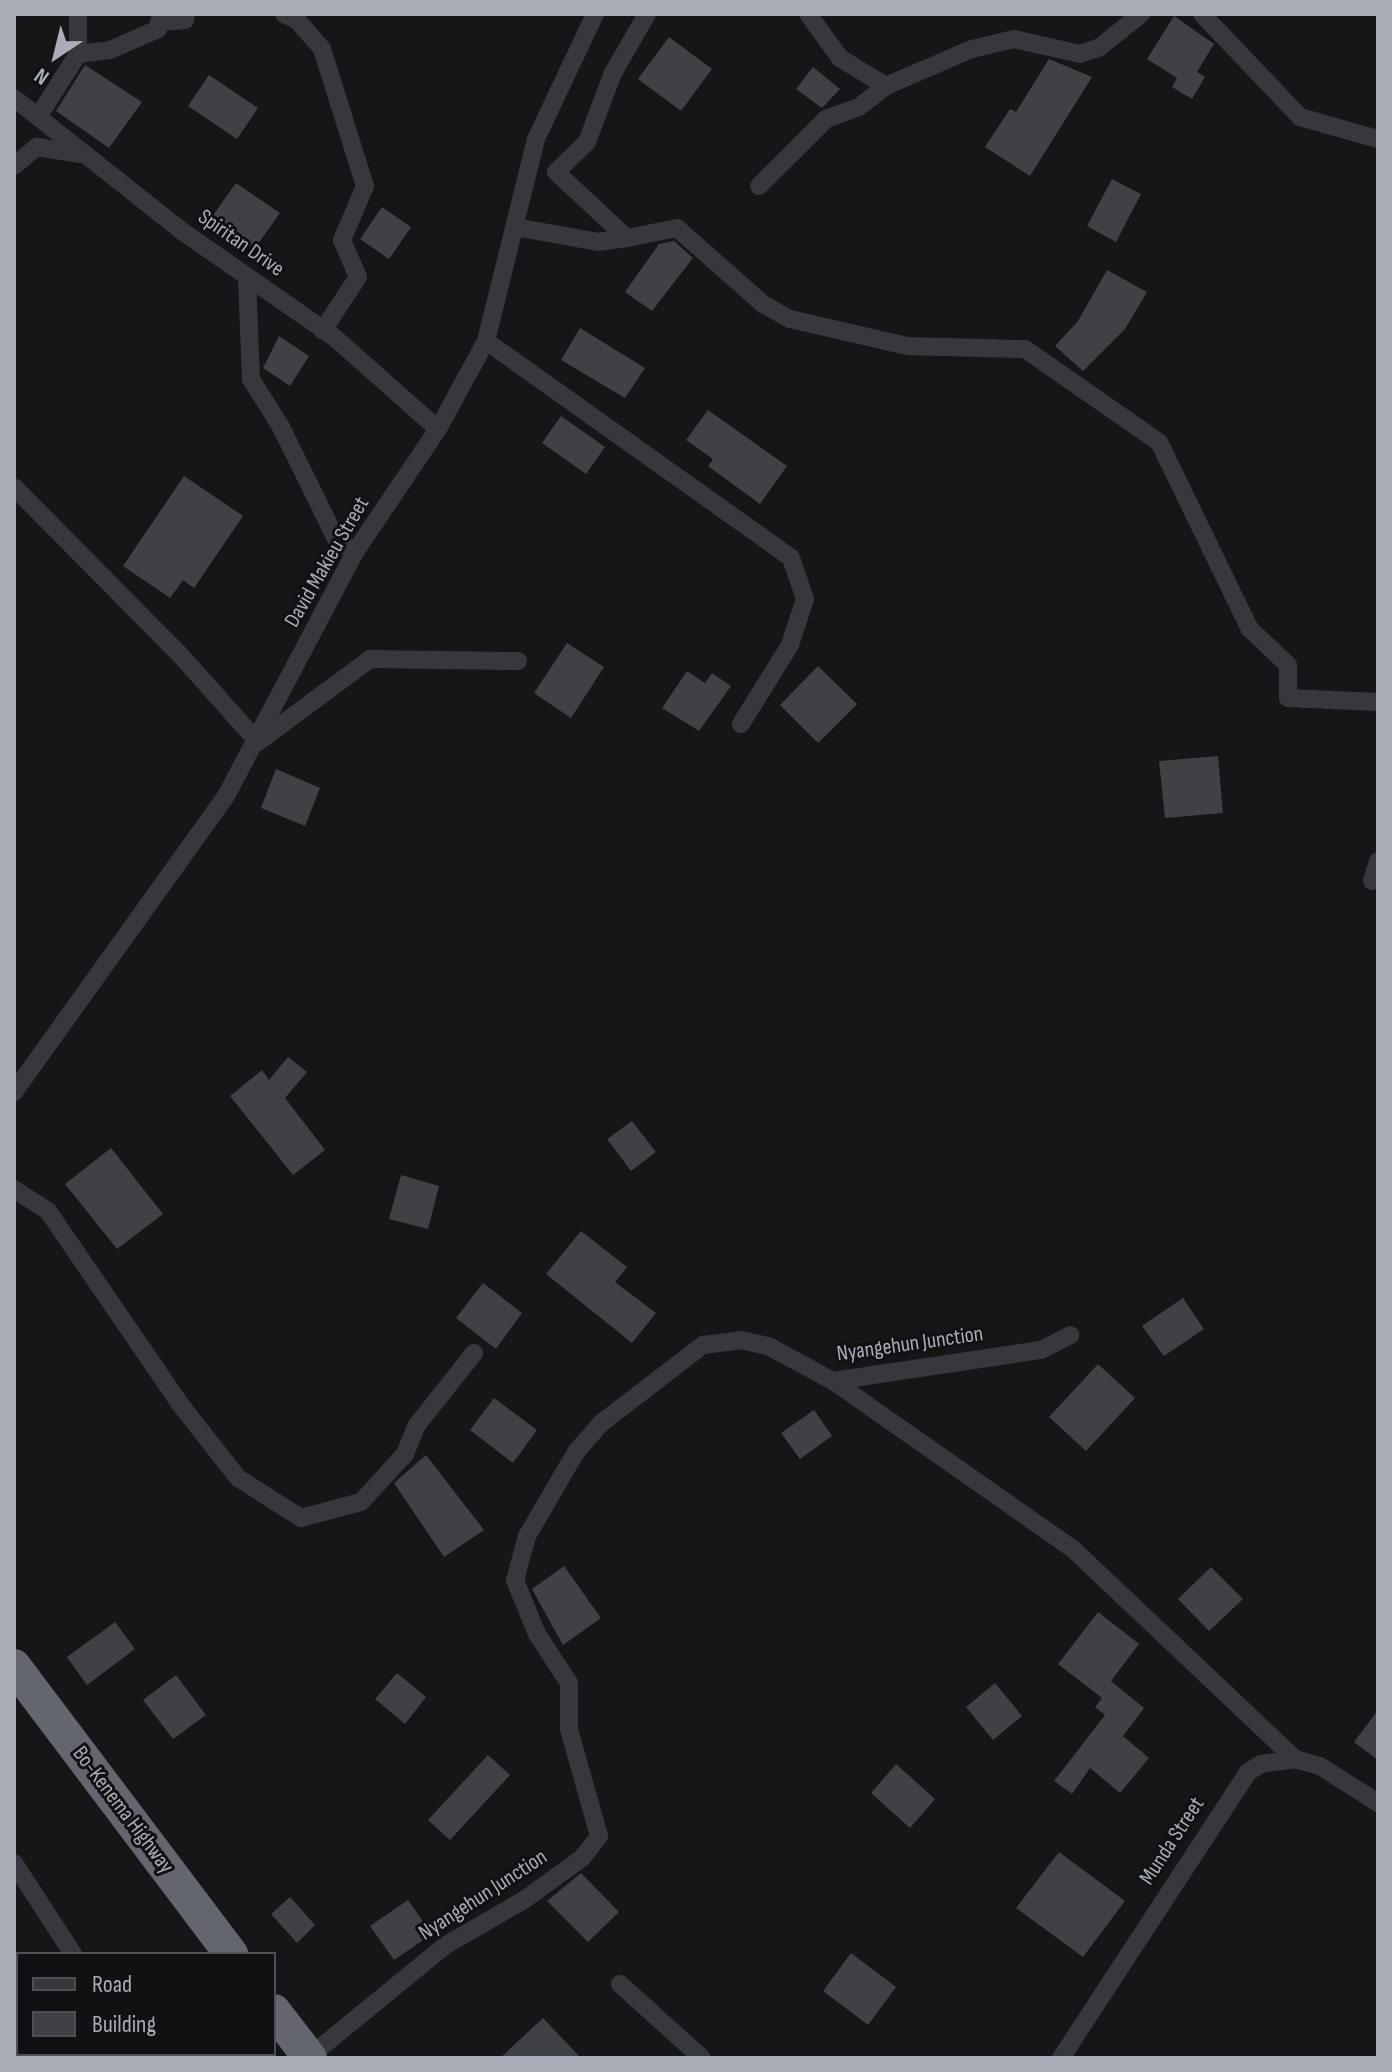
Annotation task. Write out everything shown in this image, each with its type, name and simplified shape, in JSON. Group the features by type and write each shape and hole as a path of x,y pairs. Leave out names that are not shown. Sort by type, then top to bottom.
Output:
{"highway":[{"name":"Bo-Kenema Highway","path":"14,1666 229,1952"},
{"path":"276,2014 309,2058"}],"street":[{"path":"38,117 78,54 78,14"},
{"path":"78,54 110,50 158,29 160,18 185,20 186,14"},
{"path":"284,14 297,20 322,49 365,186 342,240 358,277 323,330"},
{"name":"David Makieu Street","path":"14,1092 227,794 258,742 355,552 438,429 486,341 536,139 595,14"},
{"path":"627,238 556,172 587,142 613,73 647,14"},
{"path":"808,14 840,58 886,86"},
{"path":"759,186 826,119 859,107 886,86 972,49 1014,39 1080,54 1100,47 1141,14"},
{"path":"1202,14 1300,117 1378,139"},
{"name":"Spiritan Drive","path":"14,98 82,155 323,330 438,429"},
{"path":"14,166 37,147 82,155"},
{"path":"515,227 598,242 677,228 763,304 790,319 907,346 1025,349 1159,442 1250,629 1288,665 1288,698 1378,702"},
{"path":"247,277 251,379 281,427 336,539 355,552"},
{"path":"486,341 791,558 805,599 790,645 741,724"},
{"path":"14,487 182,657 258,742 370,659 518,661"},
{"path":"1372,881 1378,861"},
{"path":"14,1189 48,1211 180,1404 238,1478 301,1518 361,1502 405,1454 417,1425 474,1353"},
{"name":"Nyangehun Junction","path":"309,2058 446,1945 524,1900 582,1858 599,1836 569,1729 569,1683 537,1634 515,1580 527,1536 576,1452 600,1424 703,1345 741,1340 768,1346 833,1381 1041,1350 1070,1335"},
{"path":"833,1381 1074,1550 1295,1759 1320,1766 1378,1803"},
{"name":"Munda Street","path":"1061,2058 1248,1772 1271,1762 1295,1759"},
{"path":"14,1863 72,1952"},
{"path":"620,1984 702,2058"}],"building":[{"path":"1174,16 1214,44 1197,72 1205,77 1192,99 1172,87 1177,78 1147,59"},
{"path":"669,37 712,69 681,111 638,79"},
{"path":"1049,59 1092,77 1030,176 985,147 1010,109 1016,112"},
{"path":"85,65 142,102 109,148 56,111"},
{"path":"813,67 840,89 822,108 796,89"},
{"path":"209,75 258,108 237,139 188,106"},
{"path":"1112,179 1141,194 1116,242 1087,226"},
{"path":"236,183 280,213 255,248 211,218"},
{"path":"382,207 411,227 389,259 360,239"},
{"path":"674,241 693,258 652,311 625,292 659,244"},
{"path":"1107,270 1147,292 1125,329 1083,371 1055,346 1078,321"},
{"path":"580,328 645,368 625,398 561,360"},
{"path":"279,336 309,356 290,386 263,368"},
{"path":"708,410 787,466 760,504 708,466 713,459 686,440"},
{"path":"561,416 605,447 586,474 542,443"},
{"path":"184,476 243,516 194,588 183,580 170,598 123,566"},
{"path":"567,643 604,667 571,718 534,693"},
{"path":"818,666 857,704 818,743 780,705"},
{"path":"687,671 705,683 712,673 731,686 699,731 662,708"},
{"path":"1218,756 1223,813 1165,818 1159,761"},
{"path":"276,769 320,788 305,826 261,808"},
{"path":"288,1057 307,1072 285,1098 325,1150 293,1175 230,1096 262,1070 269,1080"},
{"path":"632,1121 656,1152 631,1171 607,1139"},
{"path":"111,1148 163,1214 117,1249 65,1184"},
{"path":"401,1175 439,1186 428,1229 389,1219"},
{"path":"581,1231 627,1267 615,1282 656,1313 632,1343 546,1274"},
{"path":"483,1283 522,1313 496,1349 456,1318"},
{"path":"1183,1298 1204,1329 1164,1356 1142,1326"},
{"path":"1098,1364 1135,1398 1086,1451 1049,1417"},
{"path":"494,1398 537,1430 513,1463 470,1430"},
{"path":"814,1410 832,1436 800,1459 781,1433"},
{"path":"426,1455 484,1530 444,1557 394,1483"},
{"path":"564,1566 601,1618 563,1645 532,1589"},
{"path":"1211,1567 1243,1599 1209,1631 1178,1599"},
{"path":"1098,1612 1139,1644 1111,1681 1144,1708 1123,1736 1149,1758 1120,1793 1090,1768 1072,1794 1054,1781 1105,1715 1095,1707 1102,1698 1058,1664"},
{"path":"115,1622 135,1649 87,1685 67,1657"},
{"path":"397,1673 426,1697 405,1724 375,1699"},
{"path":"176,1675 206,1715 173,1739 143,1700"},
{"path":"995,1683 1022,1716 993,1740 966,1707"},
{"path":"1378,1710 1378,1760 1354,1742"},
{"path":"488,1755 510,1775 450,1840 428,1820"},
{"path":"896,1764 935,1799 910,1828 871,1793"},
{"path":"1059,1852 1125,1901 1083,1957 1016,1908"},
{"path":"581,1873 619,1912 588,1942 547,1901"},
{"path":"290,1897 315,1925 297,1943 271,1914"},
{"path":"408,1900 432,1934 394,1960 370,1926"},
{"path":"851,1953 896,1987 868,2025 823,1991"},
{"path":"543,2018 581,2058 500,2058"}]}
